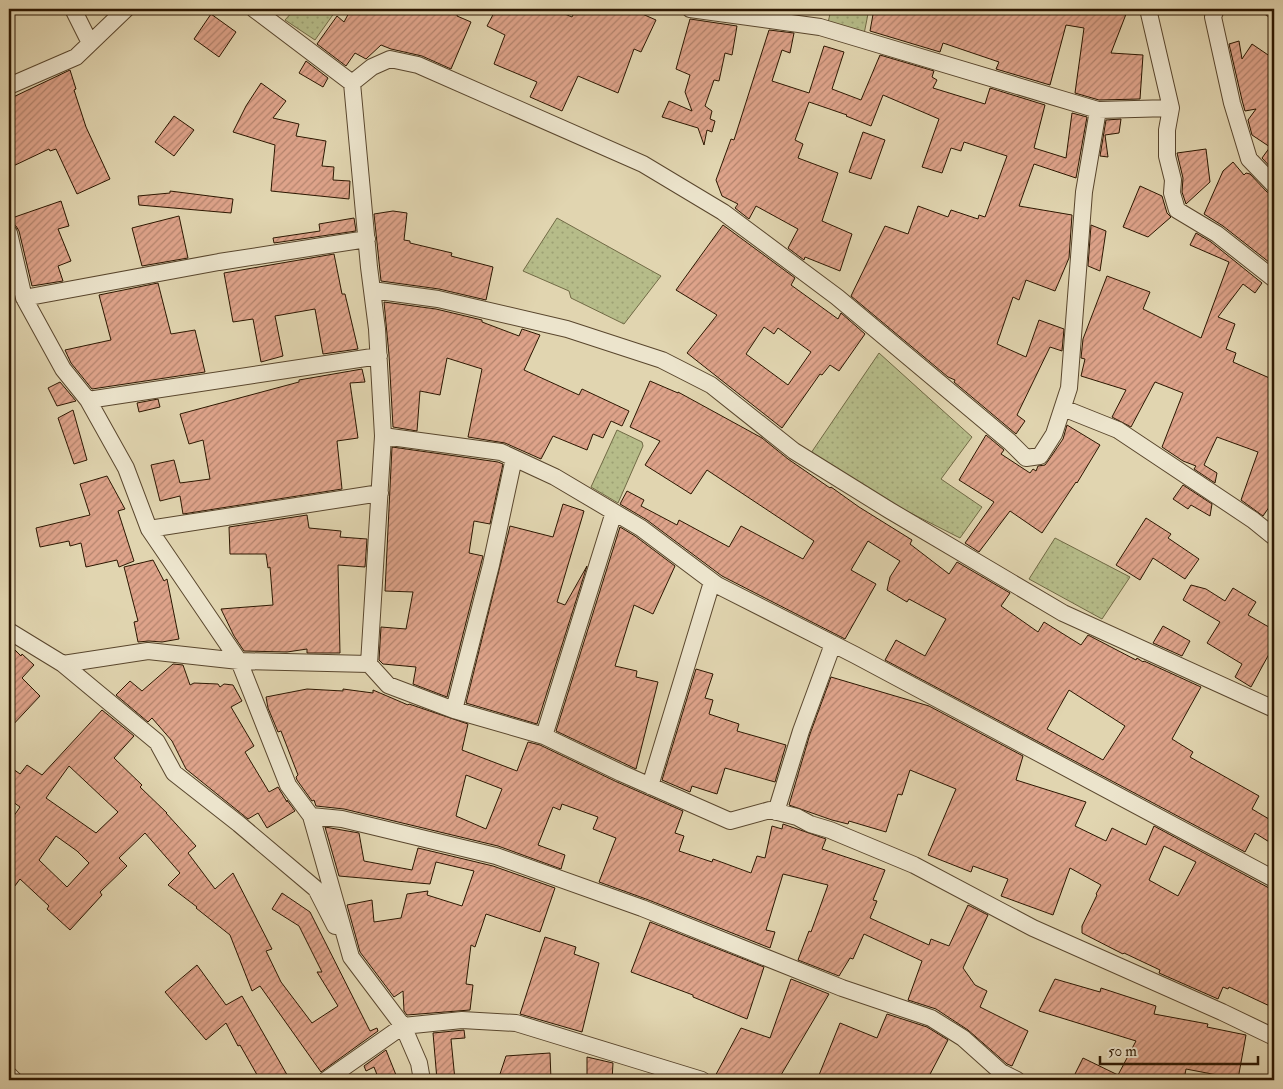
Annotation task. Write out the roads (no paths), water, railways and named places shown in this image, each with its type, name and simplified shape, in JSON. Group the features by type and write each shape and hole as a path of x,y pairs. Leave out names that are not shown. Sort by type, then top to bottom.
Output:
{"street":[{"path":"74,9 90,43"},
{"path":"9,86 76,57 126,9"},
{"path":"254,9 352,83 379,356 383,436 369,664"},
{"path":"690,9 820,27 1098,110 1171,108"},
{"path":"1148,9 1171,108 1167,130 1167,156 1173,180 1172,193 1177,210 1216,234 1274,279"},
{"path":"1216,9 1214,17 1232,103 1249,159 1274,185"},
{"path":"352,83 372,67 390,59 418,65 643,164 723,212 837,297 1010,442 1026,458 1040,456 1054,434 1069,388 1084,192 1098,110"},
{"path":"9,233 24,298 63,369 88,400 126,468 149,529 239,661 288,785 311,816 351,957"},
{"path":"24,298 219,262 367,239"},
{"path":"372,290 438,299 567,329 662,360 711,385 802,456 897,515 1063,613 1274,709"},
{"path":"88,400 379,356"},
{"path":"1062,408 1118,430 1253,520 1274,537"},
{"path":"383,436 501,452 555,477 641,528 712,582 833,644 1274,879"},
{"path":"454,710 514,458"},
{"path":"149,529 380,493"},
{"path":"544,736 614,512"},
{"path":"650,786 712,582"},
{"path":"9,631 63,664 157,742 174,773 239,824 316,889 351,957 403,1026 419,1063 422,1080"},
{"path":"776,812 801,731 833,644"},
{"path":"63,664 148,651 239,661 369,664 388,684 454,710 544,736 730,821 770,810 796,817 810,824 830,830 914,865 1033,928 1274,1036"},
{"path":"311,816 342,819 496,856 642,908 842,988 931,1018 963,1038 1001,1072 1017,1080"},
{"path":"326,1080 403,1026 462,1020 516,1023 702,1080"},
{"path":"9,1075 14,1080"}]}
